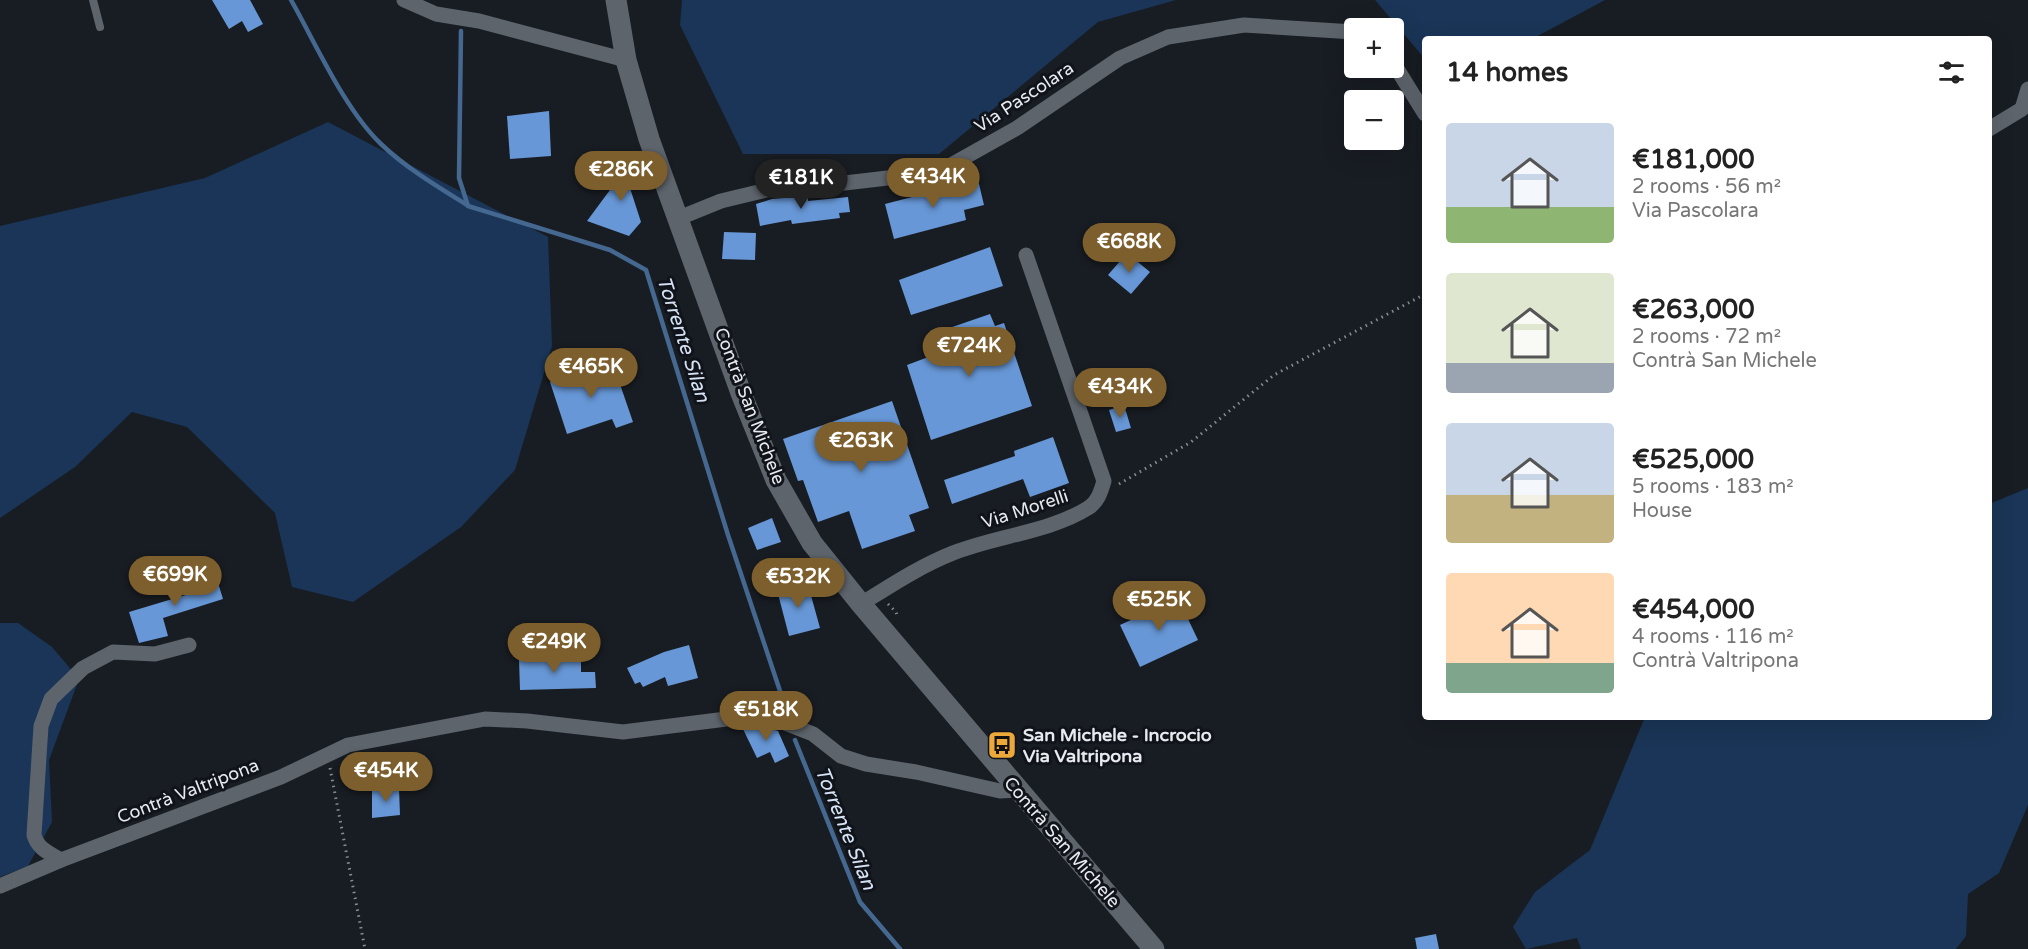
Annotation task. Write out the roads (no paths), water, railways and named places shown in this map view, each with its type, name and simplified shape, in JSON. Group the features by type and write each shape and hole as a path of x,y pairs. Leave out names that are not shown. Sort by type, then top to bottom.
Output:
{"main road":[{"name":"Contrà San Michele","path":"616,0 626,60 649,139 741,393 776,480 812,543 869,599 1017,790 1154,949"}],"street":[{"path":"404,0 436,14 479,21 626,60"},
{"name":"Via Pascolara","path":"679,218 721,201 775,188 836,184 922,174 951,165 1017,128 1120,57 1167,37 1244,25 1344,31"},
{"path":"1403,78 1422,109"},
{"path":"1992,127 2022,109 2028,89"},
{"name":"Via Morelli","path":"869,599 907,576 953,553 1060,520 1090,507 1100,495 1104,481 1026,255"},
{"path":"61,860 43,850 37,844 34,835 41,726 51,699 83,669 113,652 155,654 189,645"},
{"name":"Contrà Valtripona","path":"0,886 61,860 281,777 348,745 485,719 527,721 623,732 758,715 813,734 841,756 867,764 916,772 1000,791 1017,790"}],"lane":[{"path":"93,0 100,27"}],"waterway":[{"path":"291,0 343,95 368,130 381,144 422,177 467,205"},
{"name":"Torrente Silan","path":"461,31 459,178 468,206 610,250 646,270 728,535 782,697"},
{"name":"Torrente Silan","path":"795,740 860,902 900,949"}],"place":[{"name":"San Michele - Incrocio Via Valtripona","path":"1002,745"}]}
